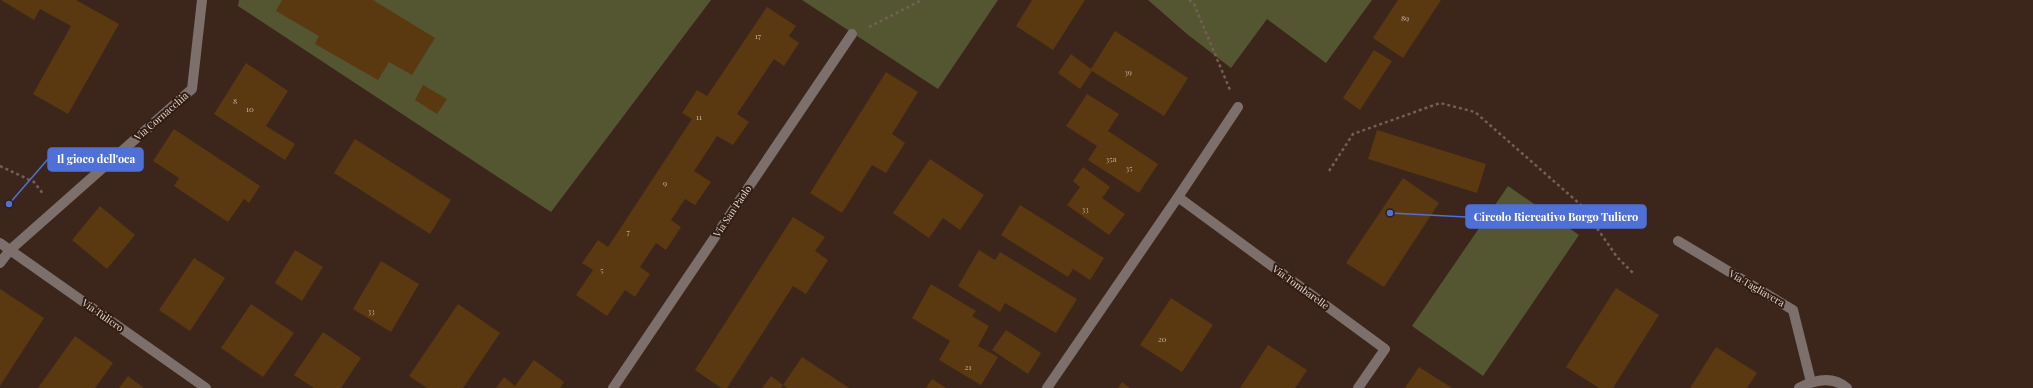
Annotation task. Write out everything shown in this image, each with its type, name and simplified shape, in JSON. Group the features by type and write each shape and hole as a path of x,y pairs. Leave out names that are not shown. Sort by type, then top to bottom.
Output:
{"street":[{"name":"Via Cornacchia","path":"0,264 10,250 192,89 202,0"},
{"name":"Via San Paolo","path":"613,388 852,34"},
{"path":"1047,388 1238,107"},
{"name":"Via Tombarelle","path":"1178,197 1385,349 1358,388"},
{"name":"Via Tagliavera","path":"1678,242 1793,310 1811,382"},
{"name":"Via Tuliero","path":"0,243 206,388"},
{"path":"1799,388 1811,382 1820,380 1834,381 1847,388"}],"path":[{"path":"852,34 865,30 922,0"},
{"path":"1189,0 1194,4 1238,107"},
{"path":"1329,171 1353,134 1440,103 1475,112 1581,205 1617,257 1634,274"},
{"path":"0,166 34,182 56,209"}],"green space":[{"path":"239,0 711,0 551,212 238,6"},
{"path":"802,0 998,0 938,89"},
{"path":"1148,0 1372,0 1326,63 1267,19 1231,68 1187,34"},
{"path":"1508,186 1579,235 1483,376 1412,326"}],"building":[{"path":"1,0 76,0 119,24 68,114 33,94 71,26 40,9 34,20"},
{"path":"282,0 373,0 435,38 412,75 389,62 378,80 315,44 319,36 276,11"},
{"path":"1032,0 1085,0 1053,50 1016,26"},
{"path":"1398,0 1441,0 1403,58 1373,38"},
{"path":"767,7 796,26 789,36 799,43 784,66 774,59 737,114 749,122 733,145 717,136 694,171 711,182 695,205 685,199 671,220 681,227 666,250 656,243 640,267 650,274 635,297 625,290 607,316 576,295 593,270 582,263 598,240 608,247 692,119 682,113 697,90 707,96"},
{"path":"1115,31 1188,78 1164,116 1092,71 1080,89 1058,73 1071,54 1091,69"},
{"path":"1374,50 1392,61 1360,110 1343,98"},
{"path":"246,63 288,91 266,126 295,144 285,160 214,114"},
{"path":"886,72 918,92 892,134 905,143 886,173 872,165 842,213 810,193"},
{"path":"423,85 447,99 437,114 415,100"},
{"path":"1087,94 1119,114 1108,131 1158,164 1139,193 1088,160 1097,146 1066,126"},
{"path":"174,129 260,186 249,203 244,199 228,222 174,186 179,178 153,161"},
{"path":"1377,130 1486,164 1477,193 1368,159"},
{"path":"355,139 451,200 430,234 334,173"},
{"path":"930,159 984,195 960,230 943,218 929,238 893,213"},
{"path":"1083,167 1110,187 1102,198 1125,214 1109,235 1067,205 1080,187 1073,181"},
{"path":"1403,178 1439,203 1384,287 1346,263"},
{"path":"1020,205 1104,258 1090,280 1073,269 1068,277 1001,235"},
{"path":"100,206 135,235 107,269 72,240"},
{"path":"793,217 825,237 815,251 828,260 806,294 793,286 727,388 721,388 695,370"},
{"path":"295,250 323,267 302,301 275,283"},
{"path":"979,250 995,260 1000,252 1077,299 1056,333 1005,303 1000,312 958,286"},
{"path":"194,258 225,278 190,331 159,310"},
{"path":"381,261 419,284 391,332 353,309"},
{"path":"931,284 976,311 972,316 989,326 978,346 998,357 981,385 939,360 950,341 912,318"},
{"path":"1616,288 1659,315 1613,388 1599,388 1566,367"},
{"path":"0,289 44,318 0,386"},
{"path":"1171,298 1213,325 1182,372 1140,345"},
{"path":"251,304 294,333 263,377 221,348"},
{"path":"458,304 500,333 463,388 427,388 409,376"},
{"path":"1006,330 1041,353 1028,374 992,350"},
{"path":"323,332 361,358 341,388 314,388 294,375"},
{"path":"75,336 113,363 95,388 38,388"},
{"path":"1268,345 1307,370 1295,388 1240,388"},
{"path":"1716,347 1757,373 1747,388 1690,388"},
{"path":"802,357 849,388 787,388 783,385"},
{"path":"534,360 564,382 560,388 496,388 504,377 515,386"},
{"path":"1419,367 1452,388 1405,388"},
{"path":"128,376 144,388 119,388"},
{"path":"771,376 783,385 781,388 762,388"},
{"path":"932,379 946,388 926,388"},
{"path":"1122,382 1130,388 1118,388"}],"place":[{"name":"Il gioco dell'oca","path":"9,204"},
{"name":"Circolo Ricreativo Borgo Tuliero","path":"1390,213"}]}
